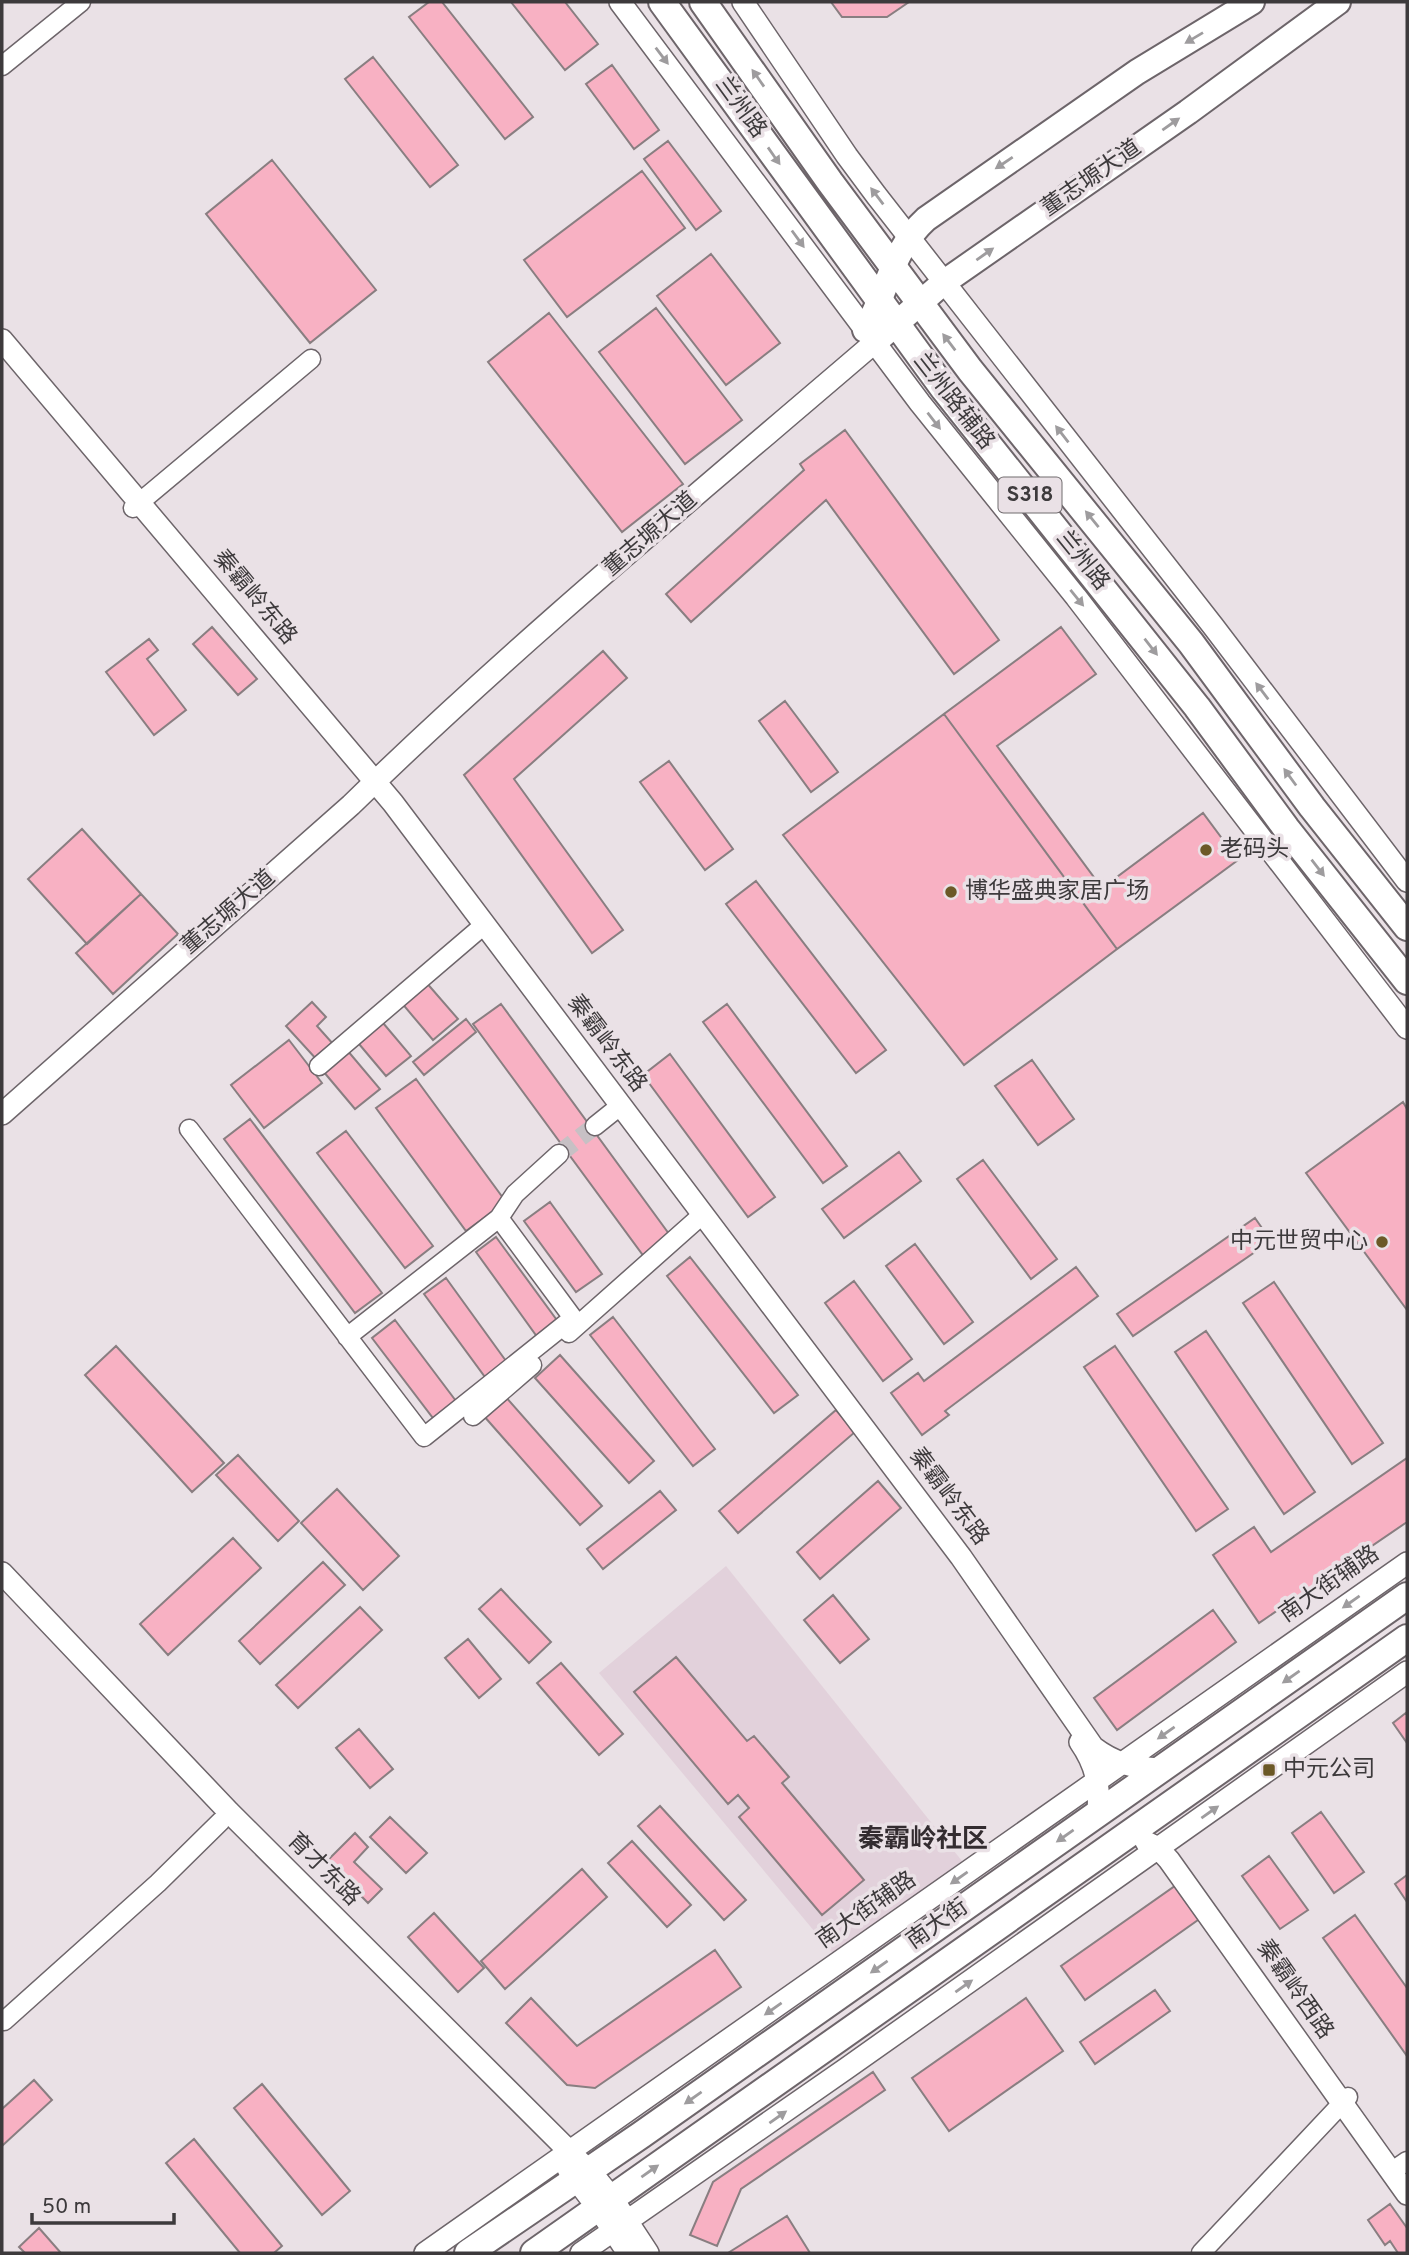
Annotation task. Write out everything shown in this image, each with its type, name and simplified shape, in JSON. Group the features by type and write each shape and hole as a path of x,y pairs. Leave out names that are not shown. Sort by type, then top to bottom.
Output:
{"main road":[{"name":"兰州路","path":"662,2 944,389 1197,706 1286,828 1407,981"},
{"name":"兰州路","path":"703,2 830,182 970,370 1191,643 1312,807 1407,927"},
{"name":"董志塬大道","path":"869,336 892,266 908,237 934,212 1137,72 1252,2"},
{"name":"董志塬大道","path":"869,336 896,324 943,283 1188,112 1338,2"},
{"name":"南大街","path":"468,2253 574,2165 1098,1812 1407,1596"},
{"name":"南大街","path":"534,2253 1407,1638"}],"street":[{"path":"2,66 81,2"},
{"name":"兰州路辅路","path":"621,2 869,336 989,491 1092,617 1407,1028"},
{"path":"743,2 847,156 908,237 1213,626 1407,881"},
{"name":"董志塬大道","path":"2,1100 548,624 869,336"},
{"name":"秦霸岭东路","path":"2,340 136,505 369,781 699,1218 954,1562 1086,1751 1094,1764 1098,1780 1098,1812"},
{"name":"秦霸岭东路","path":"2,353 136,505"},
{"path":"136,505 311,359"},
{"name":"董志塬大道","path":"2,1114 369,781"},
{"path":"319,1066 481,927"},
{"path":"595,1126 617,1109"},
{"path":"189,1129 424,1437 573,1318 499,1218"},
{"path":"346,1337 499,1218 514,1194 559,1154"},
{"path":"473,1416 699,1218"},
{"name":"秦霸岭东路","path":"699,1218 961,1557 1093,1747 1122,1764 1160,1769"},
{"name":"南大街辅路","path":"425,2253 574,2165 1098,1780 1407,1563"},
{"name":"育才东路","path":"2,1573 229,1812 574,2165 621,2226"},
{"name":"育才东路","path":"2,1589 221,1821 574,2165"},
{"path":"581,2253 1407,1672"},
{"path":"1163,1845 1167,1816 1174,1804"},
{"path":"4,2021 158,1883 221,1821"},
{"path":"1123,1840 1163,1845"},
{"name":"秦霸岭西路","path":"1163,1845 1345,2100 1401,2170 1407,2194"},
{"path":"1201,2253 1345,2100"},
{"path":"621,2226 628,2253"},
{"path":"621,2226 648,2253"}],"shaded area":[{"path":"726,1566 962,1861 835,1956 599,1673"}],"building":[{"path":"429,2 442,2 533,117 505,139 409,17"},
{"path":"511,2 565,2 598,44 565,70"},
{"path":"831,2 909,2 887,17 842,17"},
{"path":"373,57 458,165 430,187 345,79"},
{"path":"612,65 659,130 634,149 586,84"},
{"path":"668,141 721,211 696,230 644,159"},
{"path":"272,160 376,290 310,343 206,214"},
{"path":"642,171 685,228 567,317 524,260"},
{"path":"711,254 780,343 726,385 657,296"},
{"path":"656,308 742,420 685,464 599,352"},
{"path":"549,313 683,484 622,532 488,362"},
{"path":"845,430 999,640 954,674 826,500 691,622 666,594 804,470 800,464"},
{"path":"212,627 257,679 238,695 193,644"},
{"path":"1061,627 1096,674 997,746 1102,888 1203,813 1238,860 1117,949 944,714"},
{"path":"149,639 158,650 147,659 186,710 154,735 106,672"},
{"path":"603,651 627,678 514,779 623,930 592,953 464,775"},
{"path":"785,701 838,772 811,792 759,721"},
{"name":"博华盛典家居广场","path":"944,714 1117,949 964,1065 783,835"},
{"path":"669,761 733,849 705,870 640,782"},
{"path":"82,829 141,894 87,944 28,879"},
{"path":"756,881 886,1050 856,1073 726,904"},
{"path":"141,894 178,934 113,994 76,953"},
{"path":"425,981 458,1019 433,1040 400,1001"},
{"path":"312,1002 326,1017 317,1026 334,1045 318,1061 286,1026"},
{"path":"501,1004 672,1238 645,1258 473,1024"},
{"path":"727,1004 847,1166 823,1183 703,1022"},
{"path":"378,1017 411,1056 386,1076 354,1038"},
{"path":"466,1019 476,1032 424,1075 413,1062"},
{"path":"289,1040 322,1083 264,1128 231,1085"},
{"path":"347,1050 380,1089 355,1109 323,1071"},
{"path":"670,1054 775,1197 748,1217 643,1075"},
{"path":"1032,1060 1074,1119 1038,1145 995,1086"},
{"path":"416,1079 506,1202 466,1231 376,1108"},
{"name":"中元世贸中心","path":"1403,1102 1407,1109 1407,1310 1306,1173"},
{"path":"250,1119 382,1293 355,1313 224,1139"},
{"path":"346,1131 433,1246 405,1268 317,1153"},
{"path":"899,1152 921,1181 844,1238 822,1209"},
{"path":"983,1160 1057,1259 1031,1279 957,1179"},
{"path":"550,1202 602,1274 576,1292 524,1221"},
{"path":"1255,1218 1271,1241 1133,1336 1117,1314"},
{"path":"496,1237 559,1323 538,1338 476,1252"},
{"path":"915,1244 973,1322 944,1344 886,1266"},
{"path":"690,1257 798,1395 774,1413 667,1276"},
{"path":"1076,1267 1098,1296 945,1411 949,1415 922,1435 891,1393 918,1373 924,1381"},
{"path":"446,1278 506,1361 485,1377 424,1294"},
{"path":"854,1281 912,1359 883,1381 825,1303"},
{"path":"1274,1282 1383,1443 1352,1464 1243,1303"},
{"path":"613,1317 715,1449 693,1466 590,1335"},
{"path":"395,1320 459,1405 436,1422 372,1338"},
{"path":"1206,1331 1315,1492 1284,1514 1175,1352"},
{"path":"116,1346 224,1463 192,1492 85,1375"},
{"path":"1115,1346 1228,1509 1196,1531 1084,1367"},
{"path":"560,1355 654,1461 629,1483 535,1378"},
{"path":"505,1396 602,1506 580,1525 483,1415"},
{"path":"836,1410 855,1432 738,1533 719,1511"},
{"path":"238,1455 299,1521 278,1541 216,1475"},
{"path":"1407,1458 1407,1522 1259,1623 1213,1555 1254,1527 1271,1552"},
{"path":"878,1481 901,1508 820,1579 797,1552"},
{"path":"337,1489 399,1556 363,1590 301,1523"},
{"path":"660,1491 676,1510 603,1569 587,1549"},
{"path":"233,1538 261,1568 168,1655 140,1624"},
{"path":"323,1562 345,1585 260,1664 239,1641"},
{"path":"501,1589 551,1642 529,1663 479,1609"},
{"path":"833,1595 869,1639 840,1663 804,1620"},
{"path":"360,1607 382,1630 298,1708 276,1685"},
{"path":"1213,1610 1236,1642 1117,1730 1094,1698"},
{"path":"468,1639 501,1679 479,1698 445,1658"},
{"path":"676,1657 747,1741 754,1736 789,1777 782,1783 864,1880 822,1915 739,1817 749,1808 738,1795 728,1804 634,1692"},
{"path":"561,1663 623,1734 599,1755 537,1683"},
{"path":"1407,1712 1407,1743 1393,1723"},
{"path":"359,1729 393,1769 370,1788 336,1748"},
{"path":"660,1806 746,1900 724,1920 638,1826"},
{"path":"1321,1812 1364,1872 1334,1893 1292,1833"},
{"path":"390,1817 427,1853 406,1873 370,1837"},
{"path":"355,1833 368,1847 354,1862 382,1889 368,1903 327,1861"},
{"path":"632,1841 691,1905 667,1927 608,1863"},
{"path":"1269,1856 1308,1910 1280,1929 1242,1876"},
{"path":"582,1869 607,1897 505,1989 481,1961"},
{"path":"1407,1875 1407,1902 1395,1884"},
{"path":"1182,1881 1205,1915 1085,2000 1061,1966"},
{"path":"434,1913 484,1968 458,1992 408,1937"},
{"path":"1355,1915 1407,1988 1407,2056 1323,1938"},
{"path":"715,1950 741,1987 595,2088 567,2085 506,2023 531,1998 577,2046"},
{"path":"1155,1990 1170,2011 1095,2064 1080,2042"},
{"path":"1026,1998 1063,2051 949,2131 912,2078"},
{"path":"873,2072 885,2090 741,2189 717,2246 690,2235 713,2182"},
{"path":"34,2080 52,2100 2,2146 2,2109"},
{"path":"262,2084 350,2191 322,2215 234,2108"},
{"path":"194,2139 282,2246 274,2253 240,2253 166,2163"},
{"path":"1390,2204 1407,2228 1407,2253 1398,2253 1390,2241 1385,2245 1368,2220"},
{"path":"787,2216 810,2253 728,2253"},
{"path":"39,2228 61,2253 25,2253 19,2247"}],"tunnel":[{"path":"559,1154 595,1126"}],"place":[{"name":"老码头","path":"1206,850"},
{"name":"博华盛典家居广场","path":"951,892"},
{"name":"中元世贸中心","path":"1382,1242"},
{"name":"中元公司","path":"1269,1770"}],"district":[{"name":"秦霸岭社区","path":"923,1840"}]}
